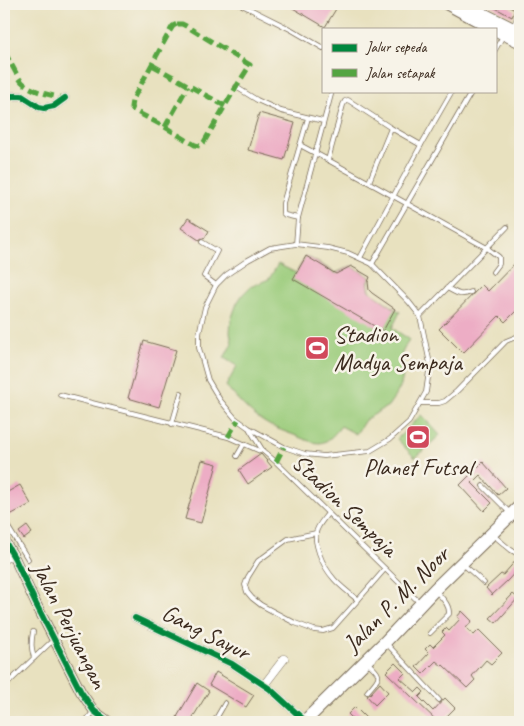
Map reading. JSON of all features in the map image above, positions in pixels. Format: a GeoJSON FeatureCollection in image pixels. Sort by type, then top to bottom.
{"type":"FeatureCollection","features":[{"type":"Feature","properties":{"kind":"highway","name":"Jalan P. M. Noor"},"geometry":{"type":"LineString","coordinates":[[305,722],[435,589],[516,510]]}},
{"type":"Feature","properties":{"kind":"main road"},"geometry":{"type":"LineString","coordinates":[[447,4],[501,29]]}},
{"type":"Feature","properties":{"kind":"main road"},"geometry":{"type":"LineString","coordinates":[[464,4],[520,42]]}},
{"type":"Feature","properties":{"kind":"street"},"geometry":{"type":"LineString","coordinates":[[501,29],[520,13]]}},
{"type":"Feature","properties":{"kind":"street"},"geometry":{"type":"LineString","coordinates":[[4,99],[8,96],[22,96],[39,107],[44,108],[54,106],[65,98]]}},
{"type":"Feature","properties":{"kind":"street","name":"Jalan Perjuangan"},"geometry":{"type":"LineString","coordinates":[[4,540],[13,554],[81,692],[94,711],[109,722]]}},
{"type":"Feature","properties":{"kind":"street"},"geometry":{"type":"LineString","coordinates":[[4,559],[13,554]]}},
{"type":"Feature","properties":{"kind":"street","name":"Gang Sayur"},"geometry":{"type":"LineString","coordinates":[[135,618],[232,664],[264,685],[305,722]]}},
{"type":"Feature","properties":{"kind":"street"},"geometry":{"type":"LineString","coordinates":[[264,685],[284,659]]}},
{"type":"Feature","properties":{"kind":"lane"},"geometry":{"type":"LineString","coordinates":[[240,4],[322,47]]}},
{"type":"Feature","properties":{"kind":"lane"},"geometry":{"type":"LineString","coordinates":[[496,46],[501,29]]}},
{"type":"Feature","properties":{"kind":"lane"},"geometry":{"type":"LineString","coordinates":[[236,87],[257,100],[281,111],[323,121]]}},
{"type":"Feature","properties":{"kind":"lane"},"geometry":{"type":"LineString","coordinates":[[296,244],[298,218],[332,92]]}},
{"type":"Feature","properties":{"kind":"lane"},"geometry":{"type":"LineString","coordinates":[[360,258],[451,92]]}},
{"type":"Feature","properties":{"kind":"lane"},"geometry":{"type":"LineString","coordinates":[[372,264],[471,92]]}},
{"type":"Feature","properties":{"kind":"lane"},"geometry":{"type":"LineString","coordinates":[[328,160],[345,101],[348,100],[421,145]]}},
{"type":"Feature","properties":{"kind":"lane"},"geometry":{"type":"LineString","coordinates":[[298,218],[285,215],[282,210],[308,118]]}},
{"type":"Feature","properties":{"kind":"lane"},"geometry":{"type":"LineString","coordinates":[[369,182],[391,128]]}},
{"type":"Feature","properties":{"kind":"lane"},"geometry":{"type":"LineString","coordinates":[[300,145],[487,248],[499,257],[499,264],[494,272]]}},
{"type":"Feature","properties":{"kind":"lane"},"geometry":{"type":"LineString","coordinates":[[420,316],[507,227]]}},
{"type":"Feature","properties":{"kind":"lane"},"geometry":{"type":"LineString","coordinates":[[202,242],[217,251],[204,276],[216,285]]}},
{"type":"Feature","properties":{"kind":"lane","name":"Stadion Sempaja"},"geometry":{"type":"LineString","coordinates":[[296,244],[328,248],[348,253],[372,264],[420,316],[430,364],[426,392],[409,422],[390,439],[370,452],[324,456],[304,454],[284,447],[235,418],[220,400],[208,380],[199,348],[200,334],[205,306],[216,285],[226,275],[270,248],[296,244]]}},
{"type":"Feature","properties":{"kind":"lane"},"geometry":{"type":"LineString","coordinates":[[447,288],[461,295],[471,292]]}},
{"type":"Feature","properties":{"kind":"lane"},"geometry":{"type":"LineString","coordinates":[[421,403],[445,401],[506,341],[516,337]]}},
{"type":"Feature","properties":{"kind":"lane"},"geometry":{"type":"LineString","coordinates":[[172,424],[181,393]]}},
{"type":"Feature","properties":{"kind":"lane"},"geometry":{"type":"LineString","coordinates":[[60,395],[228,437],[262,452]]}},
{"type":"Feature","properties":{"kind":"lane","name":"Stadion Sempaja"},"geometry":{"type":"LineString","coordinates":[[249,428],[262,452],[276,462],[421,604]]}},
{"type":"Feature","properties":{"kind":"lane"},"geometry":{"type":"LineString","coordinates":[[237,456],[244,444]]}},
{"type":"Feature","properties":{"kind":"lane"},"geometry":{"type":"LineString","coordinates":[[483,486],[516,510]]}},
{"type":"Feature","properties":{"kind":"lane"},"geometry":{"type":"LineString","coordinates":[[328,513],[320,523],[316,533],[316,546],[327,572],[339,585],[358,600]]}},
{"type":"Feature","properties":{"kind":"lane"},"geometry":{"type":"LineString","coordinates":[[4,520],[5,526],[28,559]]}},
{"type":"Feature","properties":{"kind":"lane"},"geometry":{"type":"LineString","coordinates":[[316,533],[288,539],[258,562],[245,585],[247,592],[252,598],[261,605],[295,623],[314,630],[323,631],[333,628],[385,569]]}},
{"type":"Feature","properties":{"kind":"lane"},"geometry":{"type":"LineString","coordinates":[[491,533],[520,555]]}},
{"type":"Feature","properties":{"kind":"lane"},"geometry":{"type":"LineString","coordinates":[[462,562],[484,583]]}},
{"type":"Feature","properties":{"kind":"lane"},"geometry":{"type":"LineString","coordinates":[[430,633],[449,614],[450,610],[435,589]]}},
{"type":"Feature","properties":{"kind":"lane"},"geometry":{"type":"LineString","coordinates":[[33,632],[31,650],[34,658]]}},
{"type":"Feature","properties":{"kind":"lane"},"geometry":{"type":"LineString","coordinates":[[4,687],[50,643],[55,641]]}},
{"type":"Feature","properties":{"kind":"lane"},"geometry":{"type":"LineString","coordinates":[[385,642],[440,700]]}},
{"type":"Feature","properties":{"kind":"lane"},"geometry":{"type":"LineString","coordinates":[[365,661],[379,675],[367,692]]}},
{"type":"Feature","properties":{"kind":"lane"},"geometry":{"type":"LineString","coordinates":[[214,722],[225,702]]}},
{"type":"Feature","properties":{"kind":"lane"},"geometry":{"type":"LineString","coordinates":[[85,722],[94,711]]}},
{"type":"Feature","properties":{"kind":"green space","name":"Stadion Madya Sempaja"},"geometry":{"type":"Polygon","coordinates":[[[306,256],[336,273],[351,266],[370,277],[369,285],[372,293],[400,312],[392,328],[409,339],[402,353],[403,375],[401,385],[388,406],[365,420],[356,434],[341,426],[329,439],[320,443],[303,439],[263,421],[246,407],[226,386],[237,366],[224,358],[232,343],[230,332],[231,320],[237,303],[250,287],[269,279],[278,264],[296,273],[306,256]]]}},
{"type":"Feature","properties":{"kind":"green space","name":"Planet Futsal"},"geometry":{"type":"Polygon","coordinates":[[[421,415],[440,435],[415,458],[397,439],[421,415]]]}},
{"type":"Feature","properties":{"kind":"building"},"geometry":{"type":"Polygon","coordinates":[[[286,4],[339,4],[325,27],[286,4]]]}},
{"type":"Feature","properties":{"kind":"building"},"geometry":{"type":"Polygon","coordinates":[[[488,4],[504,4],[515,10],[512,17],[488,4]]]}},
{"type":"Feature","properties":{"kind":"building"},"geometry":{"type":"Polygon","coordinates":[[[259,113],[295,123],[284,160],[248,150],[259,113]]]}},
{"type":"Feature","properties":{"kind":"building"},"geometry":{"type":"Polygon","coordinates":[[[188,218],[209,231],[204,239],[199,240],[181,228],[188,218]]]}},
{"type":"Feature","properties":{"kind":"building"},"geometry":{"type":"Polygon","coordinates":[[[306,256],[336,274],[351,266],[370,277],[368,282],[369,290],[395,309],[383,331],[293,279],[306,256]]]}},
{"type":"Feature","properties":{"kind":"building"},"geometry":{"type":"Polygon","coordinates":[[[520,258],[520,307],[505,322],[499,316],[463,353],[439,329],[482,285],[488,291],[520,258]]]}},
{"type":"Feature","properties":{"kind":"building"},"geometry":{"type":"Polygon","coordinates":[[[144,341],[176,350],[159,407],[128,398],[144,341]]]}},
{"type":"Feature","properties":{"kind":"building"},"geometry":{"type":"Polygon","coordinates":[[[261,454],[272,467],[248,484],[239,470],[261,454]]]}},
{"type":"Feature","properties":{"kind":"building"},"geometry":{"type":"Polygon","coordinates":[[[202,460],[217,464],[201,523],[185,519],[202,460]]]}},
{"type":"Feature","properties":{"kind":"building"},"geometry":{"type":"Polygon","coordinates":[[[483,462],[506,488],[498,495],[480,475],[472,483],[492,503],[484,511],[460,485],[483,462]]]}},
{"type":"Feature","properties":{"kind":"building"},"geometry":{"type":"Polygon","coordinates":[[[20,485],[31,504],[6,517],[4,516],[4,494],[20,485]]]}},
{"type":"Feature","properties":{"kind":"building"},"geometry":{"type":"Polygon","coordinates":[[[27,526],[32,533],[24,539],[19,532],[27,526]]]}},
{"type":"Feature","properties":{"kind":"building"},"geometry":{"type":"Polygon","coordinates":[[[518,558],[520,559],[520,571],[518,569],[492,595],[486,588],[501,574],[503,575],[518,558]]]}},
{"type":"Feature","properties":{"kind":"building"},"geometry":{"type":"Polygon","coordinates":[[[513,594],[518,598],[496,623],[490,618],[513,594]]]}},
{"type":"Feature","properties":{"kind":"building"},"geometry":{"type":"Polygon","coordinates":[[[462,611],[472,621],[466,628],[474,635],[479,630],[502,653],[491,664],[486,660],[472,676],[475,680],[467,688],[443,665],[436,661],[423,674],[416,667],[429,653],[425,649],[430,644],[433,647],[445,635],[442,632],[446,628],[449,631],[460,619],[457,617],[462,611]]]}},
{"type":"Feature","properties":{"kind":"building"},"geometry":{"type":"Polygon","coordinates":[[[395,663],[405,673],[400,678],[416,692],[420,688],[424,692],[419,697],[433,711],[445,698],[455,708],[441,722],[438,722],[386,672],[395,663]]]}},
{"type":"Feature","properties":{"kind":"building"},"geometry":{"type":"Polygon","coordinates":[[[216,672],[254,695],[246,707],[209,685],[216,672]]]}},
{"type":"Feature","properties":{"kind":"building"},"geometry":{"type":"Polygon","coordinates":[[[197,683],[209,691],[190,722],[185,722],[177,717],[197,683]]]}},
{"type":"Feature","properties":{"kind":"building"},"geometry":{"type":"Polygon","coordinates":[[[380,683],[388,692],[375,705],[367,696],[380,683]]]}},
{"type":"Feature","properties":{"kind":"building"},"geometry":{"type":"Polygon","coordinates":[[[355,707],[366,718],[361,722],[356,722],[348,714],[355,707]]]}},
{"type":"Feature","properties":{"kind":"marked path"},"geometry":{"type":"LineString","coordinates":[[177,24],[186,26],[250,65],[200,146],[133,110],[131,107],[132,101],[171,29],[177,24]]}},
{"type":"Feature","properties":{"kind":"marked path"},"geometry":{"type":"LineString","coordinates":[[4,52],[20,79],[26,85],[43,93],[66,98]]}},
{"type":"Feature","properties":{"kind":"marked path"},"geometry":{"type":"LineString","coordinates":[[152,65],[225,106]]}},
{"type":"Feature","properties":{"kind":"marked path"},"geometry":{"type":"LineString","coordinates":[[165,127],[188,86]]}},
{"type":"Feature","properties":{"kind":"marked path"},"geometry":{"type":"LineString","coordinates":[[228,437],[238,420]]}},
{"type":"Feature","properties":{"kind":"marked path"},"geometry":{"type":"LineString","coordinates":[[276,462],[284,447]]}},
{"type":"Feature","properties":{"kind":"cycle path"},"geometry":{"type":"LineString","coordinates":[[4,99],[8,96],[22,96],[39,107],[44,108],[54,106],[65,98]]}},
{"type":"Feature","properties":{"kind":"cycle path"},"geometry":{"type":"LineString","coordinates":[[4,540],[81,692],[94,711],[109,722]]}},
{"type":"Feature","properties":{"kind":"cycle path"},"geometry":{"type":"LineString","coordinates":[[135,618],[232,664],[270,689],[305,721]]}},
{"type":"Feature","properties":{"kind":"place","name":"Stadion Madya Sempaja"},"geometry":{"type":"Point","coordinates":[317,348]}},
{"type":"Feature","properties":{"kind":"place","name":"Planet Futsal"},"geometry":{"type":"Point","coordinates":[418,437]}}]}
